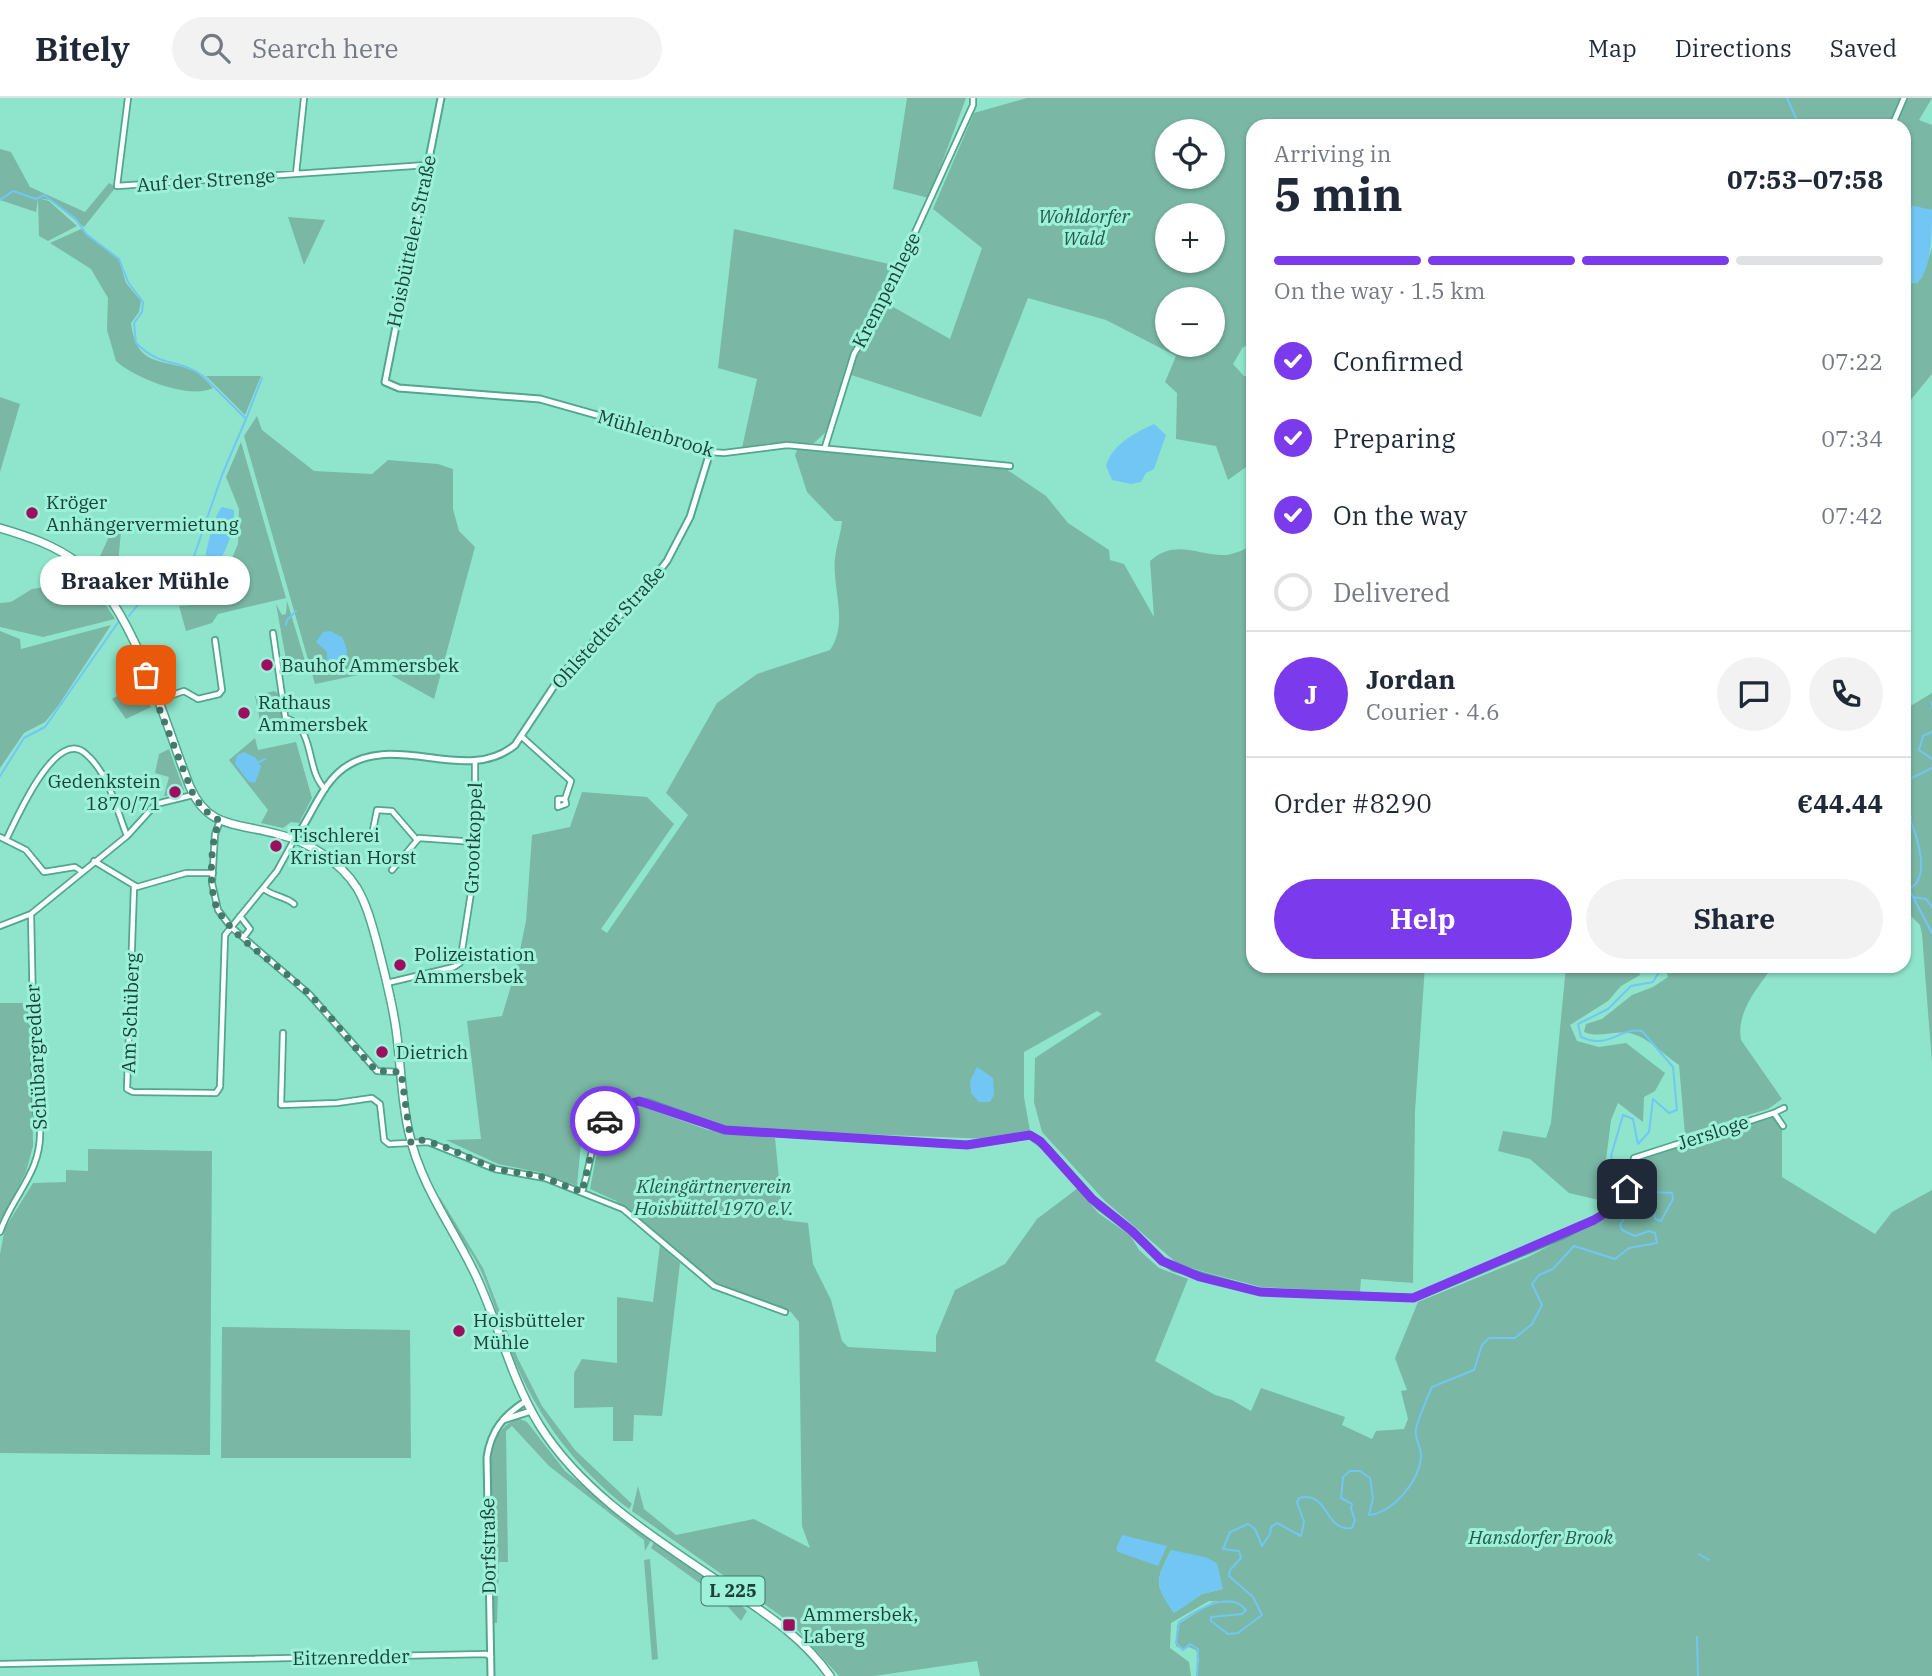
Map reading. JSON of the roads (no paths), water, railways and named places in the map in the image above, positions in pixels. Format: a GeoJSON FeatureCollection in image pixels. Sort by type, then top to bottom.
{"type":"FeatureCollection","features":[{"type":"Feature","properties":{"kind":"main road"},"geometry":{"type":"LineString","coordinates":[[0,528],[43,542],[75,560],[99,581],[124,618],[193,794],[203,809],[220,821]]}},
{"type":"Feature","properties":{"kind":"main road","name":"L 225"},"geometry":{"type":"LineString","coordinates":[[220,821],[295,839],[338,867],[358,889],[368,913],[387,983],[411,1143],[432,1199],[477,1278],[526,1401],[555,1448],[595,1490],[655,1537],[786,1628],[830,1676]]}},
{"type":"Feature","properties":{"kind":"street","name":"Auf der Strenge"},"geometry":{"type":"LineString","coordinates":[[128,98],[117,186],[427,165]]}},
{"type":"Feature","properties":{"kind":"street","name":"Auf der Strenge"},"geometry":{"type":"LineString","coordinates":[[296,174],[304,98]]}},
{"type":"Feature","properties":{"kind":"street","name":"Hoisbütteler Straße"},"geometry":{"type":"LineString","coordinates":[[386,384],[384,373],[441,98]]}},
{"type":"Feature","properties":{"kind":"street","name":"Krempenhege"},"geometry":{"type":"LineString","coordinates":[[825,447],[853,354],[877,316],[973,105],[973,98]]}},
{"type":"Feature","properties":{"kind":"street"},"geometry":{"type":"LineString","coordinates":[[1895,119],[1904,98]]}},
{"type":"Feature","properties":{"kind":"street","name":"Mühlenbrook"},"geometry":{"type":"LineString","coordinates":[[386,384],[399,388],[540,399],[650,430],[710,452],[724,453],[787,445],[1010,466]]}},
{"type":"Feature","properties":{"kind":"street","name":"Ohlstedter Straße"},"geometry":{"type":"LineString","coordinates":[[295,839],[325,789],[346,768],[384,754],[475,761],[503,754],[522,737],[562,674],[642,593],[667,561],[690,517],[710,452]]}},
{"type":"Feature","properties":{"kind":"street"},"geometry":{"type":"LineString","coordinates":[[273,632],[286,720],[304,734],[316,779],[325,789]]}},
{"type":"Feature","properties":{"kind":"street"},"geometry":{"type":"LineString","coordinates":[[157,701],[184,691],[198,699],[219,694],[222,690],[215,640]]}},
{"type":"Feature","properties":{"kind":"street"},"geometry":{"type":"LineString","coordinates":[[522,737],[571,781],[565,799]]}},
{"type":"Feature","properties":{"kind":"street"},"geometry":{"type":"LineString","coordinates":[[6,840],[38,777],[66,751],[73,749],[86,754],[103,777],[127,836]]}},
{"type":"Feature","properties":{"kind":"street","name":"Grootkoppel"},"geometry":{"type":"LineString","coordinates":[[387,983],[458,966],[470,904],[475,842],[475,761]]}},
{"type":"Feature","properties":{"kind":"street"},"geometry":{"type":"LineString","coordinates":[[0,926],[31,914],[127,836],[159,801],[193,794]]}},
{"type":"Feature","properties":{"kind":"street"},"geometry":{"type":"LineString","coordinates":[[373,830],[377,810],[392,811],[417,840],[475,842]]}},
{"type":"Feature","properties":{"kind":"street"},"geometry":{"type":"LineString","coordinates":[[220,821],[215,834],[214,901],[230,926],[313,998],[377,1071],[401,1072]]}},
{"type":"Feature","properties":{"kind":"street"},"geometry":{"type":"LineString","coordinates":[[0,837],[26,850],[44,872],[75,867],[81,871]]}},
{"type":"Feature","properties":{"kind":"street"},"geometry":{"type":"LineString","coordinates":[[230,926],[264,889],[295,839]]}},
{"type":"Feature","properties":{"kind":"street"},"geometry":{"type":"LineString","coordinates":[[392,870],[417,840]]}},
{"type":"Feature","properties":{"kind":"street"},"geometry":{"type":"LineString","coordinates":[[93,861],[134,887],[186,873],[213,873]]}},
{"type":"Feature","properties":{"kind":"street","name":"Am Schüberg"},"geometry":{"type":"LineString","coordinates":[[134,887],[127,1089],[133,1092],[218,1092],[222,964],[224,940],[230,926]]}},
{"type":"Feature","properties":{"kind":"street"},"geometry":{"type":"LineString","coordinates":[[264,889],[274,897],[288,898],[294,904]]}},
{"type":"Feature","properties":{"kind":"street","name":"Schübargredder"},"geometry":{"type":"LineString","coordinates":[[0,1232],[6,1215],[33,1171],[40,1138],[35,1109],[31,914]]}},
{"type":"Feature","properties":{"kind":"street"},"geometry":{"type":"LineString","coordinates":[[240,916],[250,929],[244,937]]}},
{"type":"Feature","properties":{"kind":"street"},"geometry":{"type":"LineString","coordinates":[[283,1033],[281,1105],[337,1103],[372,1098],[380,1104],[386,1142],[393,1146],[421,1140],[443,1146],[495,1169],[540,1176],[623,1209],[721,1290],[785,1312]]}},
{"type":"Feature","properties":{"kind":"street","name":"Jersloge"},"geometry":{"type":"LineString","coordinates":[[582,1192],[598,1130],[625,1105],[635,1101],[648,1102],[725,1130],[967,1145],[1030,1135],[1040,1141],[1099,1206],[1132,1231],[1162,1261],[1174,1268],[1260,1292],[1413,1298],[1605,1214],[1622,1199],[1632,1163],[1640,1156],[1784,1108]]}},
{"type":"Feature","properties":{"kind":"street","name":"Jersloge"},"geometry":{"type":"LineString","coordinates":[[1774,1113],[1783,1126]]}},
{"type":"Feature","properties":{"kind":"street","name":"Dorfstraße"},"geometry":{"type":"LineString","coordinates":[[491,1676],[486,1463],[492,1436],[503,1420],[526,1401]]}},
{"type":"Feature","properties":{"kind":"street"},"geometry":{"type":"LineString","coordinates":[[503,1420],[531,1411]]}},
{"type":"Feature","properties":{"kind":"street","name":"Eitzenredder"},"geometry":{"type":"LineString","coordinates":[[0,1664],[472,1654],[491,1657]]}},
{"type":"Feature","properties":{"kind":"waterway"},"geometry":{"type":"LineString","coordinates":[[1787,98],[1796,118]]}},
{"type":"Feature","properties":{"kind":"waterway"},"geometry":{"type":"LineString","coordinates":[[0,200],[13,191],[36,199],[44,195],[76,219],[86,234],[119,259],[128,282],[143,302],[142,312],[134,323],[136,343],[161,360],[200,374]]}},
{"type":"Feature","properties":{"kind":"waterway"},"geometry":{"type":"LineString","coordinates":[[129,616],[140,602],[172,600],[183,588],[222,475],[246,419],[202,375]]}},
{"type":"Feature","properties":{"kind":"waterway"},"geometry":{"type":"LineString","coordinates":[[246,419],[262,378]]}},
{"type":"Feature","properties":{"kind":"waterway"},"geometry":{"type":"LineString","coordinates":[[187,580],[199,585]]}},
{"type":"Feature","properties":{"kind":"waterway"},"geometry":{"type":"LineString","coordinates":[[286,625],[296,611]]}},
{"type":"Feature","properties":{"kind":"waterway"},"geometry":{"type":"LineString","coordinates":[[0,776],[24,738],[45,727],[119,621]]}},
{"type":"Feature","properties":{"kind":"waterway"},"geometry":{"type":"LineString","coordinates":[[1932,702],[1932,708]]}},
{"type":"Feature","properties":{"kind":"waterway"},"geometry":{"type":"LineString","coordinates":[[1932,732],[1923,736],[1919,750],[1932,759]]}},
{"type":"Feature","properties":{"kind":"waterway"},"geometry":{"type":"LineString","coordinates":[[259,762],[265,759]]}},
{"type":"Feature","properties":{"kind":"waterway"},"geometry":{"type":"LineString","coordinates":[[1911,778],[1932,768]]}},
{"type":"Feature","properties":{"kind":"waterway"},"geometry":{"type":"LineString","coordinates":[[1911,822],[1921,857],[1920,876],[1911,888]]}},
{"type":"Feature","properties":{"kind":"waterway"},"geometry":{"type":"LineString","coordinates":[[1911,893],[1913,897],[1926,899],[1932,907]]}},
{"type":"Feature","properties":{"kind":"waterway"},"geometry":{"type":"LineString","coordinates":[[1913,897],[1932,933]]}},
{"type":"Feature","properties":{"kind":"waterway"},"geometry":{"type":"LineString","coordinates":[[1197,1676],[1198,1649],[1190,1644],[1183,1650],[1176,1643],[1179,1622],[1212,1604],[1231,1601],[1246,1610],[1242,1614],[1211,1617],[1211,1621],[1228,1634],[1238,1633],[1262,1615],[1253,1597],[1229,1576],[1230,1570],[1241,1558],[1239,1551],[1223,1549],[1230,1532],[1248,1524],[1255,1529],[1262,1546],[1271,1527],[1277,1523],[1301,1536],[1304,1522],[1297,1502],[1299,1498],[1309,1497],[1322,1505],[1336,1524],[1343,1528],[1352,1528],[1355,1520],[1352,1504],[1341,1498],[1343,1477],[1350,1471],[1360,1471],[1370,1478],[1373,1498],[1369,1515],[1388,1508],[1411,1484],[1420,1465],[1416,1429],[1432,1387],[1474,1370],[1482,1345],[1489,1338],[1515,1338],[1532,1324],[1542,1305],[1532,1284],[1539,1275],[1553,1269],[1574,1246],[1615,1259],[1629,1248],[1657,1243],[1655,1233],[1649,1231],[1635,1236],[1622,1230],[1620,1225],[1639,1197],[1653,1202],[1655,1219],[1661,1221],[1673,1199],[1672,1193],[1652,1192],[1635,1185],[1636,1173],[1623,1162],[1613,1161],[1611,1156],[1623,1115],[1633,1119],[1638,1144],[1649,1132],[1653,1099],[1669,1113],[1677,1110],[1673,1067],[1642,1031],[1627,1032],[1600,1041],[1581,1037],[1578,1024],[1608,1009],[1631,986],[1653,982],[1658,973]]}},
{"type":"Feature","properties":{"kind":"waterway"},"geometry":{"type":"LineString","coordinates":[[1699,1554],[1709,1560]]}},
{"type":"Feature","properties":{"kind":"waterway"},"geometry":{"type":"LineString","coordinates":[[1697,1637],[1698,1676]]}},
{"type":"Feature","properties":{"kind":"place","name":"Kröger Anhängervermietung"},"geometry":{"type":"Point","coordinates":[32,513]}},
{"type":"Feature","properties":{"kind":"place","name":"Bauhof Ammersbek"},"geometry":{"type":"Point","coordinates":[267,665]}},
{"type":"Feature","properties":{"kind":"place","name":"Braaker Mühle"},"geometry":{"type":"Point","coordinates":[146,675]}},
{"type":"Feature","properties":{"kind":"place","name":"Rathaus Ammersbek"},"geometry":{"type":"Point","coordinates":[244,713]}},
{"type":"Feature","properties":{"kind":"place","name":"Gedenkstein 1870/71"},"geometry":{"type":"Point","coordinates":[175,792]}},
{"type":"Feature","properties":{"kind":"place","name":"Tischlerei Kristian Horst"},"geometry":{"type":"Point","coordinates":[276,846]}},
{"type":"Feature","properties":{"kind":"place","name":"Polizeistation Ammersbek"},"geometry":{"type":"Point","coordinates":[400,965]}},
{"type":"Feature","properties":{"kind":"place","name":"Dietrich"},"geometry":{"type":"Point","coordinates":[382,1052]}},
{"type":"Feature","properties":{"kind":"place","name":"Hoisbütteler Mühle"},"geometry":{"type":"Point","coordinates":[459,1331]}},
{"type":"Feature","properties":{"kind":"place","name":"Ammersbek, Laberg"},"geometry":{"type":"Point","coordinates":[789,1625]}},
{"type":"Feature","properties":{"kind":"park label","name":"Wohldorfer Wald"},"geometry":{"type":"Point","coordinates":[1084,227]}},
{"type":"Feature","properties":{"kind":"park label","name":"Kleingärtnerverein Hoisbüttel 1970 e.V."},"geometry":{"type":"Point","coordinates":[714,1197]}},
{"type":"Feature","properties":{"kind":"park label","name":"Hansdorfer Brook"},"geometry":{"type":"Point","coordinates":[1541,1537]}}]}
